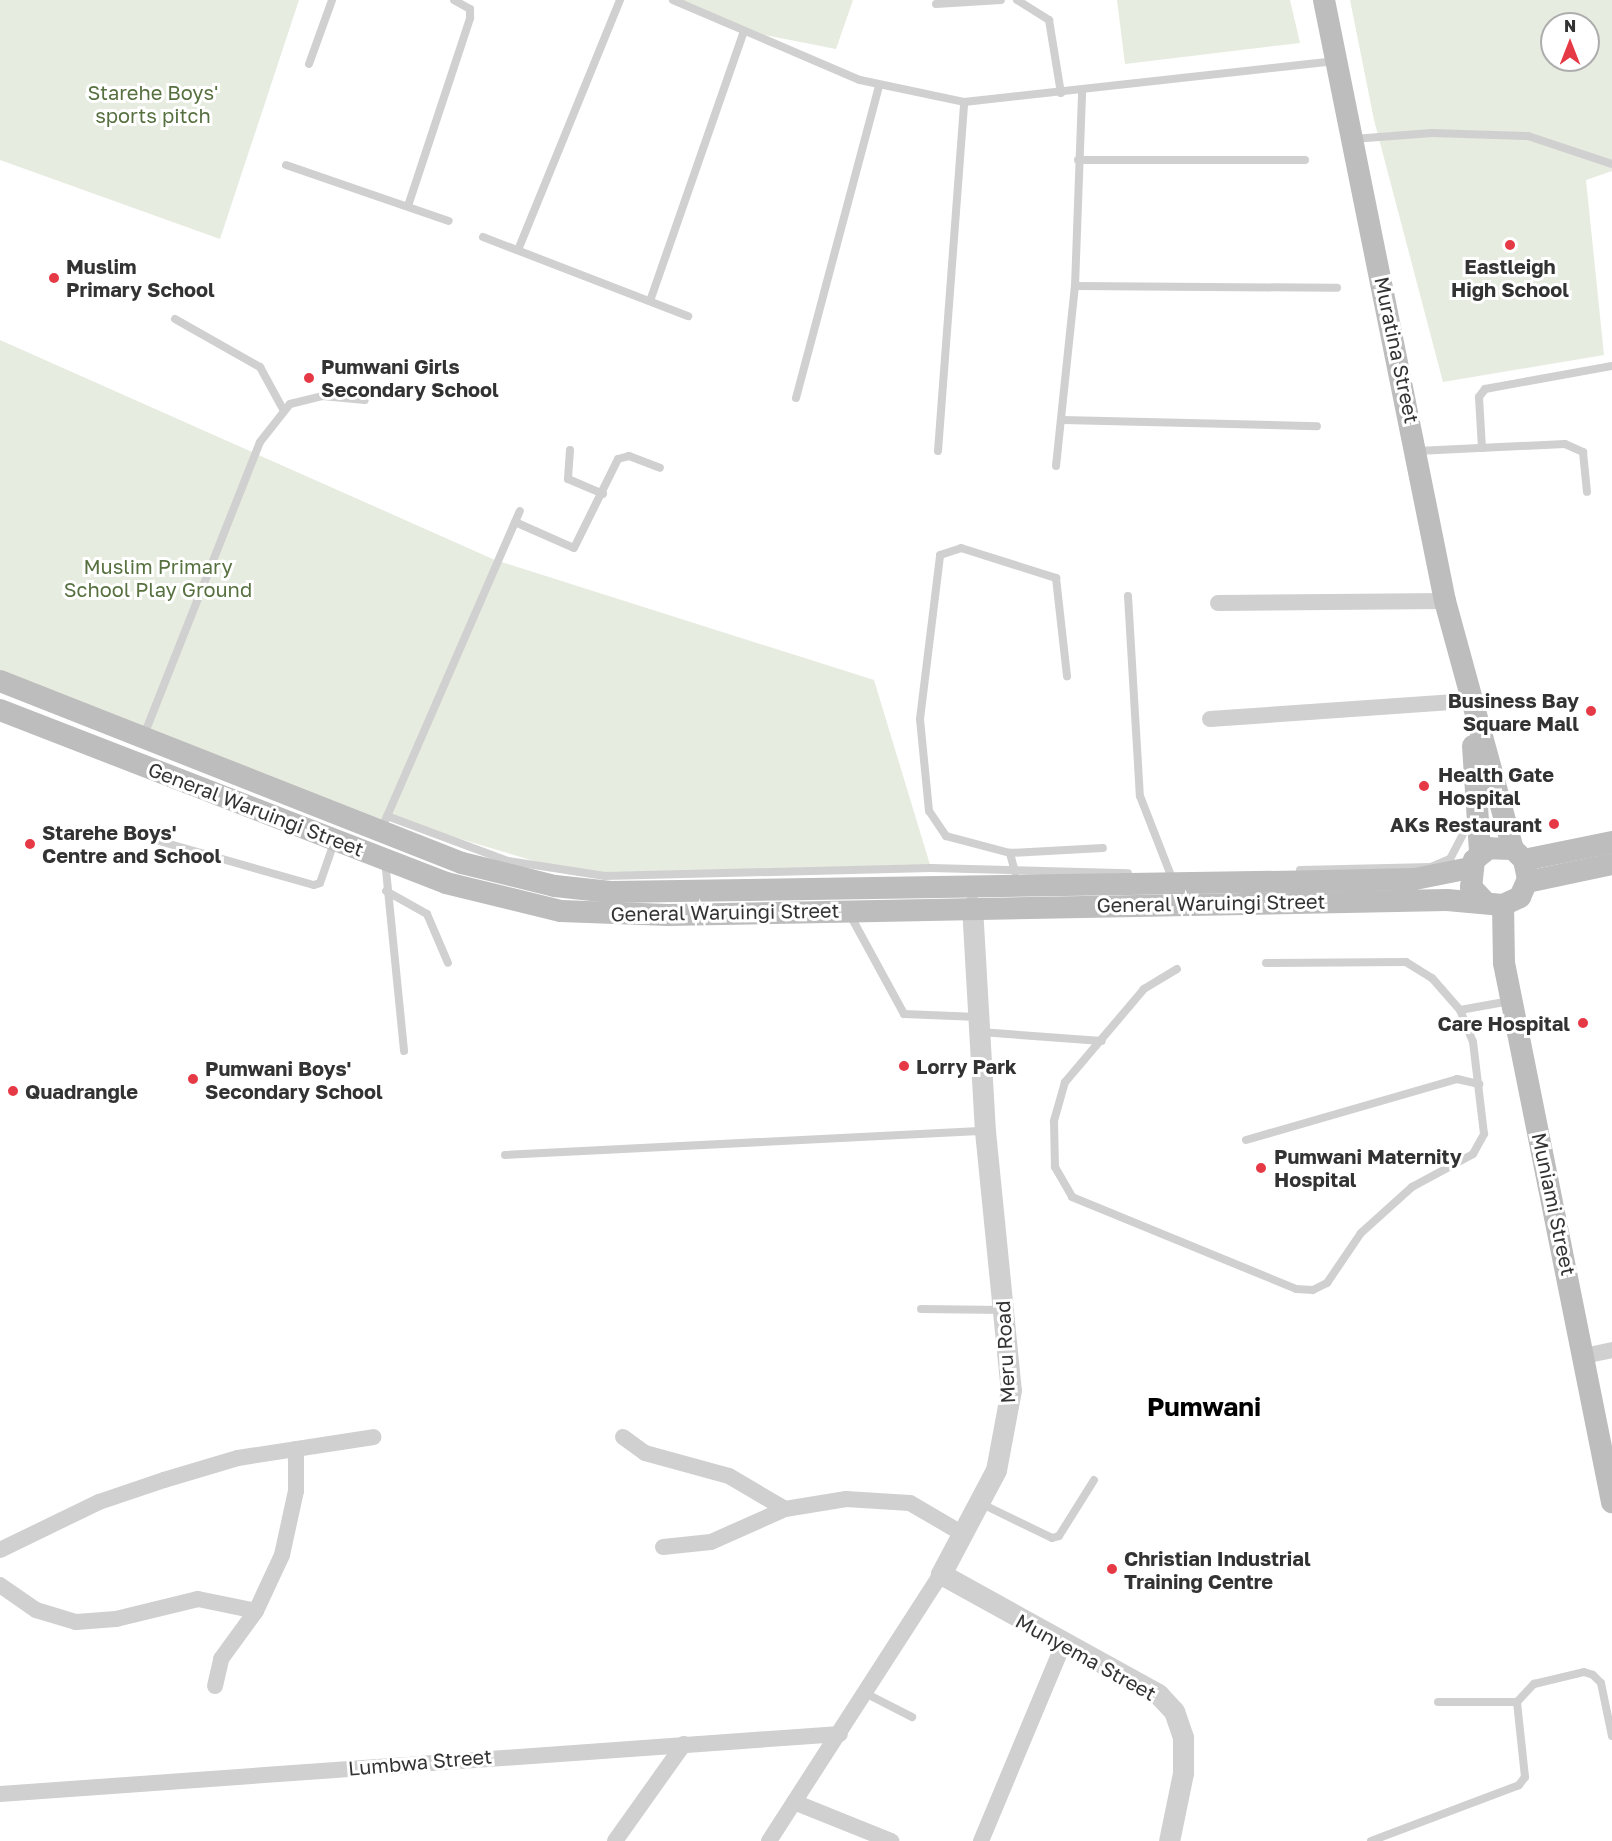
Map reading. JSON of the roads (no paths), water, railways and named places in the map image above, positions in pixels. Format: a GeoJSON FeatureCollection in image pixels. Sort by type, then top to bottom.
{"type":"FeatureCollection","features":[{"type":"Feature","properties":{"kind":"main road","name":"Muratina Street"},"geometry":{"type":"LineString","coordinates":[[1324,0],[1417,451],[1445,601],[1469,700],[1519,854]]}},
{"type":"Feature","properties":{"kind":"main road","name":"General Waruingi Street"},"geometry":{"type":"LineString","coordinates":[[0,681],[144,736],[384,822],[509,878],[610,892],[1415,879],[1475,860]]}},
{"type":"Feature","properties":{"kind":"main road","name":"Muratina Street"},"geometry":{"type":"LineString","coordinates":[[1469,700],[1478,799],[1475,860]]}},
{"type":"Feature","properties":{"kind":"main road","name":"General Waruingi Street"},"geometry":{"type":"LineString","coordinates":[[0,710],[446,883],[561,911],[668,915],[972,906],[1494,904]]}},
{"type":"Feature","properties":{"kind":"main road"},"geometry":{"type":"LineString","coordinates":[[1519,854],[1527,882],[1520,897],[1494,904],[1471,887],[1475,860],[1519,854],[1612,842]]}},
{"type":"Feature","properties":{"kind":"main road"},"geometry":{"type":"LineString","coordinates":[[1527,882],[1612,864]]}},
{"type":"Feature","properties":{"kind":"main road","name":"Muniami Street"},"geometry":{"type":"LineString","coordinates":[[1494,904],[1612,1502]]}},
{"type":"Feature","properties":{"kind":"street"},"geometry":{"type":"LineString","coordinates":[[1218,603],[1445,601]]}},
{"type":"Feature","properties":{"kind":"street"},"geometry":{"type":"LineString","coordinates":[[1210,719],[1469,700]]}},
{"type":"Feature","properties":{"kind":"street","name":"Meru Road"},"geometry":{"type":"LineString","coordinates":[[769,1841],[941,1574],[996,1470],[1008,1423],[1011,1390],[985,1131],[972,906]]}},
{"type":"Feature","properties":{"kind":"street"},"geometry":{"type":"LineString","coordinates":[[1584,1356],[1612,1350]]}},
{"type":"Feature","properties":{"kind":"street"},"geometry":{"type":"LineString","coordinates":[[0,1550],[99,1502],[238,1458],[373,1437]]}},
{"type":"Feature","properties":{"kind":"street"},"geometry":{"type":"LineString","coordinates":[[623,1437],[645,1453],[729,1476],[785,1509]]}},
{"type":"Feature","properties":{"kind":"street"},"geometry":{"type":"LineString","coordinates":[[215,1686],[221,1659],[256,1611],[292,1521],[296,1449]]}},
{"type":"Feature","properties":{"kind":"street"},"geometry":{"type":"LineString","coordinates":[[663,1547],[711,1542],[785,1509],[884,1498],[910,1503],[963,1534]]}},
{"type":"Feature","properties":{"kind":"street","name":"Munyema Street"},"geometry":{"type":"LineString","coordinates":[[941,1574],[1158,1694],[1174,1711],[1183,1737],[1183,1773],[1169,1841]]}},
{"type":"Feature","properties":{"kind":"street"},"geometry":{"type":"LineString","coordinates":[[0,1585],[36,1610],[76,1622],[116,1619],[190,1599],[256,1611]]}},
{"type":"Feature","properties":{"kind":"street"},"geometry":{"type":"LineString","coordinates":[[981,1841],[1064,1643]]}},
{"type":"Feature","properties":{"kind":"street","name":"Lumbwa Street"},"geometry":{"type":"LineString","coordinates":[[0,1794],[840,1734]]}},
{"type":"Feature","properties":{"kind":"street"},"geometry":{"type":"LineString","coordinates":[[615,1841],[684,1744]]}},
{"type":"Feature","properties":{"kind":"street"},"geometry":{"type":"LineString","coordinates":[[794,1802],[891,1841]]}},
{"type":"Feature","properties":{"kind":"lane"},"geometry":{"type":"LineString","coordinates":[[309,64],[332,0]]}},
{"type":"Feature","properties":{"kind":"lane"},"geometry":{"type":"LineString","coordinates":[[408,206],[470,18],[470,9],[454,0]]}},
{"type":"Feature","properties":{"kind":"lane"},"geometry":{"type":"LineString","coordinates":[[518,250],[620,0]]}},
{"type":"Feature","properties":{"kind":"lane"},"geometry":{"type":"LineString","coordinates":[[673,0],[879,85],[964,102],[1336,61]]}},
{"type":"Feature","properties":{"kind":"lane"},"geometry":{"type":"LineString","coordinates":[[936,4],[1001,0]]}},
{"type":"Feature","properties":{"kind":"lane"},"geometry":{"type":"LineString","coordinates":[[1017,0],[1049,20],[1061,93]]}},
{"type":"Feature","properties":{"kind":"lane"},"geometry":{"type":"LineString","coordinates":[[650,301],[744,31]]}},
{"type":"Feature","properties":{"kind":"lane"},"geometry":{"type":"LineString","coordinates":[[796,398],[879,85]]}},
{"type":"Feature","properties":{"kind":"lane"},"geometry":{"type":"LineString","coordinates":[[1056,466],[1063,420],[1075,286],[1082,90]]}},
{"type":"Feature","properties":{"kind":"lane"},"geometry":{"type":"LineString","coordinates":[[938,451],[964,102]]}},
{"type":"Feature","properties":{"kind":"lane"},"geometry":{"type":"LineString","coordinates":[[1353,139],[1432,133],[1528,136],[1612,164]]}},
{"type":"Feature","properties":{"kind":"lane"},"geometry":{"type":"LineString","coordinates":[[1078,160],[1305,160]]}},
{"type":"Feature","properties":{"kind":"lane"},"geometry":{"type":"LineString","coordinates":[[286,165],[449,222]]}},
{"type":"Feature","properties":{"kind":"lane"},"geometry":{"type":"LineString","coordinates":[[483,237],[688,316]]}},
{"type":"Feature","properties":{"kind":"lane"},"geometry":{"type":"LineString","coordinates":[[1075,286],[1337,288]]}},
{"type":"Feature","properties":{"kind":"lane"},"geometry":{"type":"LineString","coordinates":[[175,319],[260,367],[284,411]]}},
{"type":"Feature","properties":{"kind":"lane"},"geometry":{"type":"LineString","coordinates":[[1482,448],[1479,397],[1485,389],[1612,366]]}},
{"type":"Feature","properties":{"kind":"lane"},"geometry":{"type":"LineString","coordinates":[[144,736],[260,442],[290,404],[322,396],[365,400]]}},
{"type":"Feature","properties":{"kind":"lane"},"geometry":{"type":"LineString","coordinates":[[1063,420],[1317,426]]}},
{"type":"Feature","properties":{"kind":"lane"},"geometry":{"type":"LineString","coordinates":[[1417,451],[1565,444],[1583,452],[1587,492]]}},
{"type":"Feature","properties":{"kind":"lane"},"geometry":{"type":"LineString","coordinates":[[570,450],[568,479],[603,494]]}},
{"type":"Feature","properties":{"kind":"lane"},"geometry":{"type":"LineString","coordinates":[[515,522],[574,548],[623,456],[660,468]]}},
{"type":"Feature","properties":{"kind":"lane"},"geometry":{"type":"LineString","coordinates":[[520,511],[384,822],[508,861],[605,876],[931,868],[1015,872],[1170,873],[1431,867],[1450,859],[1463,840],[1478,799]]}},
{"type":"Feature","properties":{"kind":"lane"},"geometry":{"type":"LineString","coordinates":[[1067,676],[1056,578],[961,548],[940,555],[920,719],[929,811],[946,836],[1010,853],[1103,848]]}},
{"type":"Feature","properties":{"kind":"lane"},"geometry":{"type":"LineString","coordinates":[[1128,596],[1140,796],[1170,873]]}},
{"type":"Feature","properties":{"kind":"lane"},"geometry":{"type":"LineString","coordinates":[[152,839],[314,885],[335,840]]}},
{"type":"Feature","properties":{"kind":"lane"},"geometry":{"type":"LineString","coordinates":[[1010,853],[1015,872]]}},
{"type":"Feature","properties":{"kind":"lane"},"geometry":{"type":"LineString","coordinates":[[385,860],[404,1052]]}},
{"type":"Feature","properties":{"kind":"lane"},"geometry":{"type":"LineString","coordinates":[[387,891],[427,914],[448,963]]}},
{"type":"Feature","properties":{"kind":"lane"},"geometry":{"type":"LineString","coordinates":[[848,910],[904,1014],[1102,1041]]}},
{"type":"Feature","properties":{"kind":"lane"},"geometry":{"type":"LineString","coordinates":[[1177,969],[1144,989],[1065,1082],[1058,1100],[1055,1167],[1072,1197],[1296,1289],[1313,1290],[1327,1283],[1361,1233],[1412,1187],[1473,1154],[1484,1134],[1473,1042],[1461,1010],[1432,978],[1406,962],[1266,963]]}},
{"type":"Feature","properties":{"kind":"lane"},"geometry":{"type":"LineString","coordinates":[[1461,1010],[1512,1001]]}},
{"type":"Feature","properties":{"kind":"lane"},"geometry":{"type":"LineString","coordinates":[[1246,1140],[1457,1079],[1479,1084]]}},
{"type":"Feature","properties":{"kind":"lane"},"geometry":{"type":"LineString","coordinates":[[506,1155],[985,1131]]}},
{"type":"Feature","properties":{"kind":"lane"},"geometry":{"type":"LineString","coordinates":[[921,1309],[1003,1310]]}},
{"type":"Feature","properties":{"kind":"lane"},"geometry":{"type":"LineString","coordinates":[[979,1503],[1052,1538],[1059,1536],[1094,1480]]}},
{"type":"Feature","properties":{"kind":"lane"},"geometry":{"type":"LineString","coordinates":[[1438,1702],[1517,1702],[1534,1684],[1584,1672],[1593,1675],[1601,1683],[1612,1736]]}},
{"type":"Feature","properties":{"kind":"lane"},"geometry":{"type":"LineString","coordinates":[[865,1693],[912,1717]]}},
{"type":"Feature","properties":{"kind":"lane"},"geometry":{"type":"LineString","coordinates":[[1371,1841],[1519,1785],[1526,1768],[1517,1702]]}},
{"type":"Feature","properties":{"kind":"place","name":"Eastleigh High School"},"geometry":{"type":"Point","coordinates":[1510,245]}},
{"type":"Feature","properties":{"kind":"place","name":"Muslim Primary School"},"geometry":{"type":"Point","coordinates":[54,278]}},
{"type":"Feature","properties":{"kind":"place","name":"Pumwani Girls Secondary School"},"geometry":{"type":"Point","coordinates":[309,378]}},
{"type":"Feature","properties":{"kind":"place","name":"Business Bay Square Mall"},"geometry":{"type":"Point","coordinates":[1591,711]}},
{"type":"Feature","properties":{"kind":"place","name":"Health Gate Hospital"},"geometry":{"type":"Point","coordinates":[1424,786]}},
{"type":"Feature","properties":{"kind":"place","name":"AKs Restaurant"},"geometry":{"type":"Point","coordinates":[1554,824]}},
{"type":"Feature","properties":{"kind":"place","name":"Starehe Boys' Centre and School"},"geometry":{"type":"Point","coordinates":[30,844]}},
{"type":"Feature","properties":{"kind":"place","name":"Care Hospital"},"geometry":{"type":"Point","coordinates":[1583,1023]}},
{"type":"Feature","properties":{"kind":"place","name":"Lorry Park"},"geometry":{"type":"Point","coordinates":[904,1066]}},
{"type":"Feature","properties":{"kind":"place","name":"Pumwani Boys' Secondary School"},"geometry":{"type":"Point","coordinates":[193,1079]}},
{"type":"Feature","properties":{"kind":"place","name":"Quadrangle"},"geometry":{"type":"Point","coordinates":[13,1091]}},
{"type":"Feature","properties":{"kind":"place","name":"Pumwani Maternity Hospital"},"geometry":{"type":"Point","coordinates":[1261,1168]}},
{"type":"Feature","properties":{"kind":"place","name":"Christian Industrial Training Centre"},"geometry":{"type":"Point","coordinates":[1112,1569]}},
{"type":"Feature","properties":{"kind":"district","name":"Pumwani"},"geometry":{"type":"Point","coordinates":[1204,1407]}},
{"type":"Feature","properties":{"kind":"park label","name":"Starehe Boys' sports pitch"},"geometry":{"type":"Point","coordinates":[153,104]}},
{"type":"Feature","properties":{"kind":"park label","name":"Muslim Primary School Play Ground"},"geometry":{"type":"Point","coordinates":[158,578]}}]}
